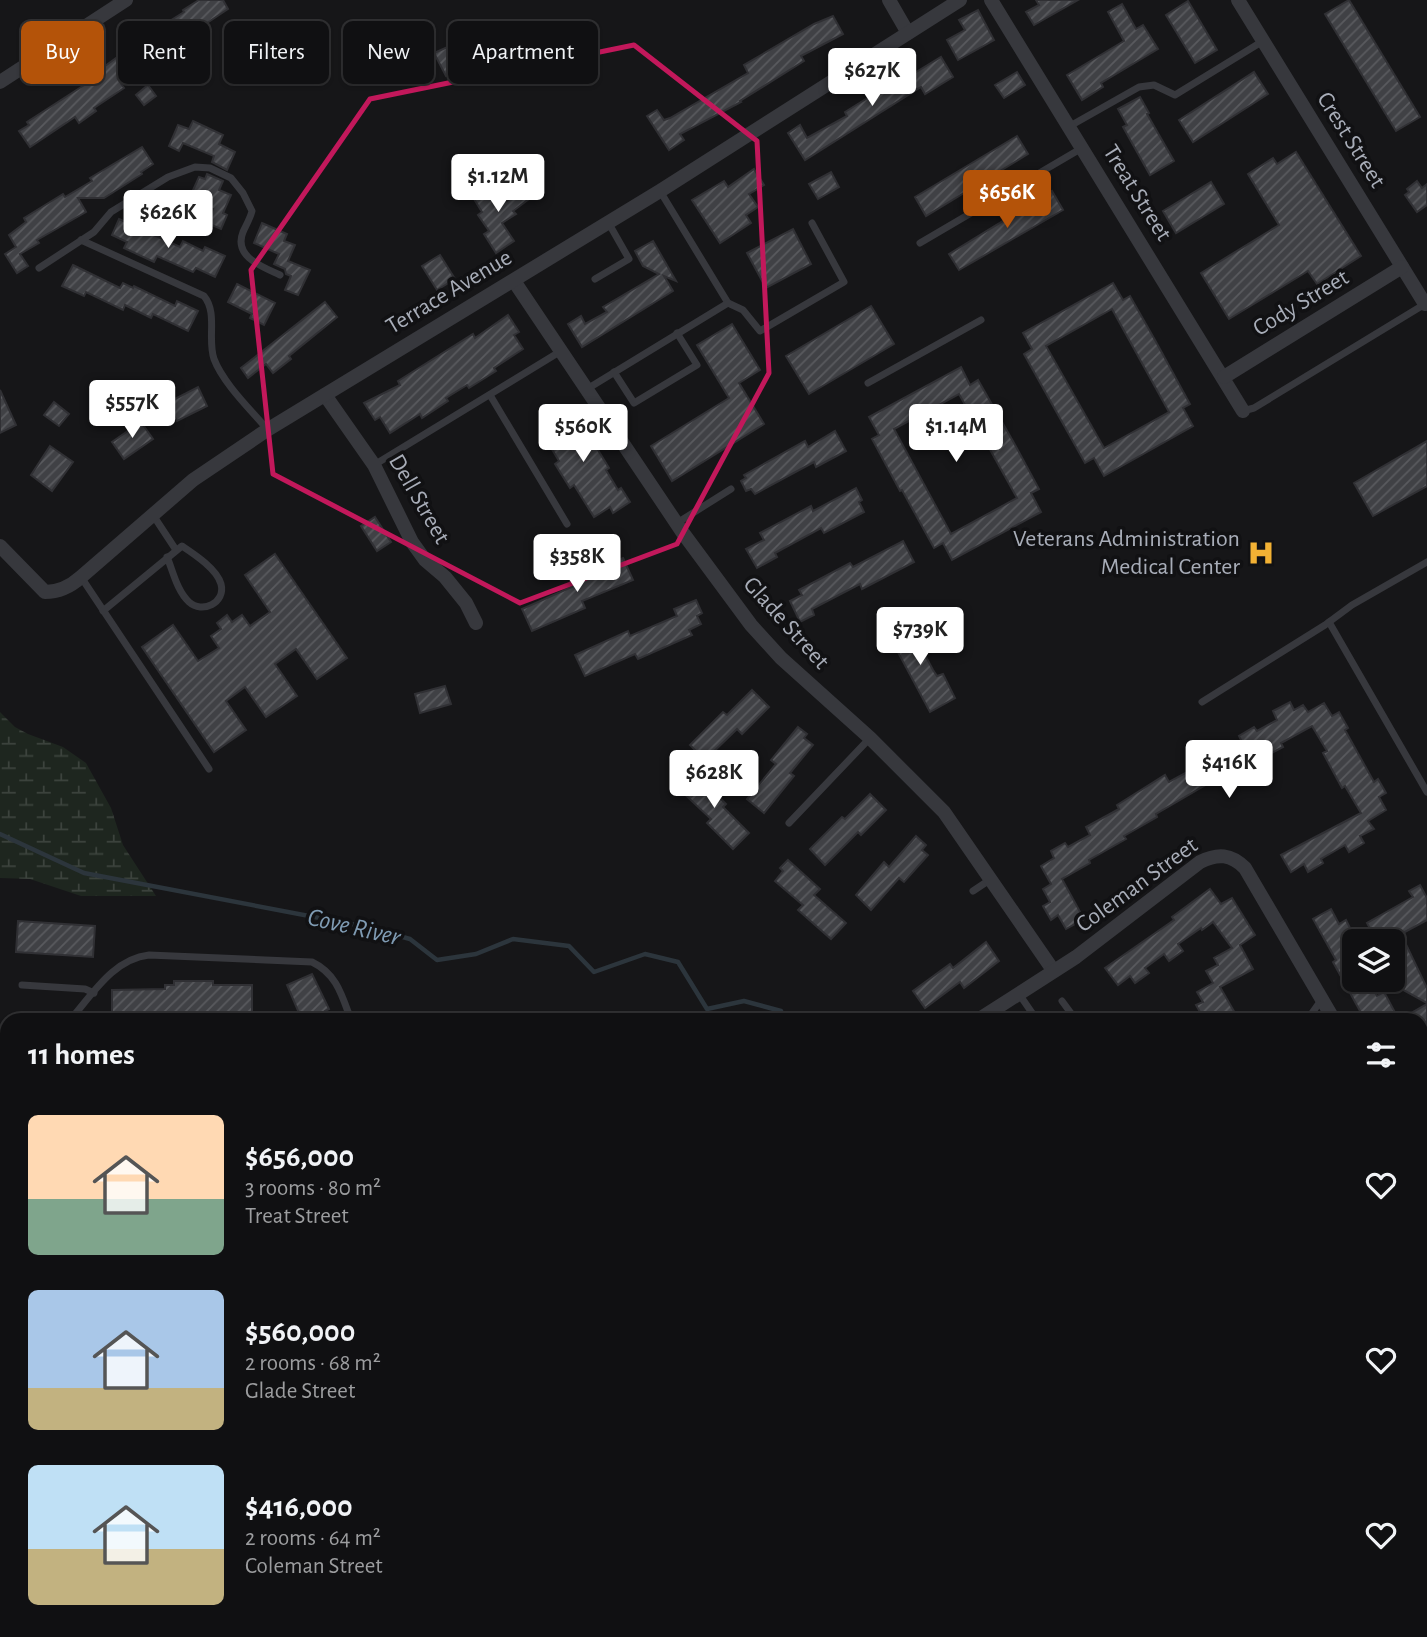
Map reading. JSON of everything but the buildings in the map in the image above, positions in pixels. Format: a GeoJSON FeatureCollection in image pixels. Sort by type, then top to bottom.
{"type":"FeatureCollection","features":[{"type":"Feature","properties":{"kind":"street"},"geometry":{"type":"LineString","coordinates":[[0,82],[126,0]]}},
{"type":"Feature","properties":{"kind":"street"},"geometry":{"type":"LineString","coordinates":[[889,0],[908,33]]}},
{"type":"Feature","properties":{"kind":"street","name":"Terrace Avenue"},"geometry":{"type":"LineString","coordinates":[[0,546],[45,592],[64,589],[193,480],[267,430],[660,191],[960,0]]}},
{"type":"Feature","properties":{"kind":"street","name":"Treat Street"},"geometry":{"type":"LineString","coordinates":[[991,0],[1243,411]]}},
{"type":"Feature","properties":{"kind":"street","name":"Crest Street"},"geometry":{"type":"LineString","coordinates":[[1238,0],[1425,304]]}},
{"type":"Feature","properties":{"kind":"street","name":"Cody Street"},"geometry":{"type":"LineString","coordinates":[[1224,377],[1402,267]]}},
{"type":"Feature","properties":{"kind":"street","name":"Glade Street"},"geometry":{"type":"LineString","coordinates":[[514,281],[677,524],[751,625],[803,680],[870,738],[944,812],[1053,970]]}},
{"type":"Feature","properties":{"kind":"street","name":"Dell Street"},"geometry":{"type":"LineString","coordinates":[[325,395],[374,465],[412,542],[425,560],[445,577],[466,603],[476,623]]}},
{"type":"Feature","properties":{"kind":"street","name":"Coleman Street"},"geometry":{"type":"LineString","coordinates":[[989,1013],[1076,957],[1200,862],[1219,855],[1229,856],[1245,868],[1330,1013]]}},
{"type":"Feature","properties":{"kind":"lane"},"geometry":{"type":"LineString","coordinates":[[1070,126],[1139,87],[1154,85],[1175,95],[1263,41]]}},
{"type":"Feature","properties":{"kind":"lane"},"geometry":{"type":"LineString","coordinates":[[919,243],[1082,148]]}},
{"type":"Feature","properties":{"kind":"lane"},"geometry":{"type":"LineString","coordinates":[[39,268],[94,232],[111,212],[168,177],[195,167],[205,167],[223,173],[240,187],[252,211],[241,237],[242,249],[255,263],[280,275]]}},
{"type":"Feature","properties":{"kind":"lane"},"geometry":{"type":"LineString","coordinates":[[660,191],[728,303],[743,310],[760,331],[844,282],[812,223]]}},
{"type":"Feature","properties":{"kind":"lane"},"geometry":{"type":"LineString","coordinates":[[595,279],[629,259],[608,222]]}},
{"type":"Feature","properties":{"kind":"lane"},"geometry":{"type":"LineString","coordinates":[[81,240],[204,296],[210,308],[211,346],[217,366],[267,430]]}},
{"type":"Feature","properties":{"kind":"lane"},"geometry":{"type":"LineString","coordinates":[[587,389],[728,303]]}},
{"type":"Feature","properties":{"kind":"lane"},"geometry":{"type":"LineString","coordinates":[[1243,411],[1254,408],[1425,304]]}},
{"type":"Feature","properties":{"kind":"lane"},"geometry":{"type":"LineString","coordinates":[[868,383],[981,320]]}},
{"type":"Feature","properties":{"kind":"lane"},"geometry":{"type":"LineString","coordinates":[[614,372],[634,403],[697,365],[677,333]]}},
{"type":"Feature","properties":{"kind":"lane"},"geometry":{"type":"LineString","coordinates":[[374,465],[561,351]]}},
{"type":"Feature","properties":{"kind":"lane"},"geometry":{"type":"LineString","coordinates":[[490,395],[568,524]]}},
{"type":"Feature","properties":{"kind":"lane"},"geometry":{"type":"LineString","coordinates":[[677,524],[732,489]]}},
{"type":"Feature","properties":{"kind":"lane"},"geometry":{"type":"LineString","coordinates":[[153,514],[176,550]]}},
{"type":"Feature","properties":{"kind":"lane"},"geometry":{"type":"LineString","coordinates":[[103,611],[167,557],[182,546],[217,576],[222,592],[215,603],[205,607],[195,606],[188,601],[167,557]]}},
{"type":"Feature","properties":{"kind":"lane"},"geometry":{"type":"LineString","coordinates":[[1202,702],[1352,605],[1427,562]]}},
{"type":"Feature","properties":{"kind":"lane"},"geometry":{"type":"LineString","coordinates":[[81,577],[209,769]]}},
{"type":"Feature","properties":{"kind":"lane"},"geometry":{"type":"LineString","coordinates":[[1329,622],[1427,792]]}},
{"type":"Feature","properties":{"kind":"lane"},"geometry":{"type":"LineString","coordinates":[[789,823],[870,738]]}},
{"type":"Feature","properties":{"kind":"lane"},"geometry":{"type":"LineString","coordinates":[[973,891],[992,879]]}},
{"type":"Feature","properties":{"kind":"lane"},"geometry":{"type":"LineString","coordinates":[[76,1013],[119,965],[138,956],[312,962],[332,976],[348,1013]]}},
{"type":"Feature","properties":{"kind":"lane"},"geometry":{"type":"LineString","coordinates":[[22,985],[85,989],[94,993]]}},
{"type":"Feature","properties":{"kind":"lane"},"geometry":{"type":"LineString","coordinates":[[1018,994],[1032,1013]]}},
{"type":"Feature","properties":{"kind":"lane"},"geometry":{"type":"LineString","coordinates":[[1312,1013],[1322,999]]}},
{"type":"Feature","properties":{"kind":"lane"},"geometry":{"type":"LineString","coordinates":[[1062,1001],[1071,1013]]}},
{"type":"Feature","properties":{"kind":"highlighted area"},"geometry":{"type":"Polygon","coordinates":[[[634,45],[757,141],[769,373],[677,544],[520,603],[273,474],[251,270],[370,99],[634,45]]]}},
{"type":"Feature","properties":{"kind":"green space"},"geometry":{"type":"Polygon","coordinates":[[[0,712],[15,727],[63,747],[86,763],[111,808],[123,845],[156,896],[81,896],[30,879],[0,878],[0,712]]]}},
{"type":"Feature","properties":{"kind":"waterway","name":"Cove River"},"geometry":{"type":"LineString","coordinates":[[0,834],[84,873],[367,927],[410,939],[437,960],[476,954],[513,939],[569,946],[594,972],[645,954],[678,962],[707,1009],[744,1001],[782,1013]]}},
{"type":"Feature","properties":{"kind":"place","name":"Veterans Administration Medical Center"},"geometry":{"type":"Point","coordinates":[1261,553]}}]}
